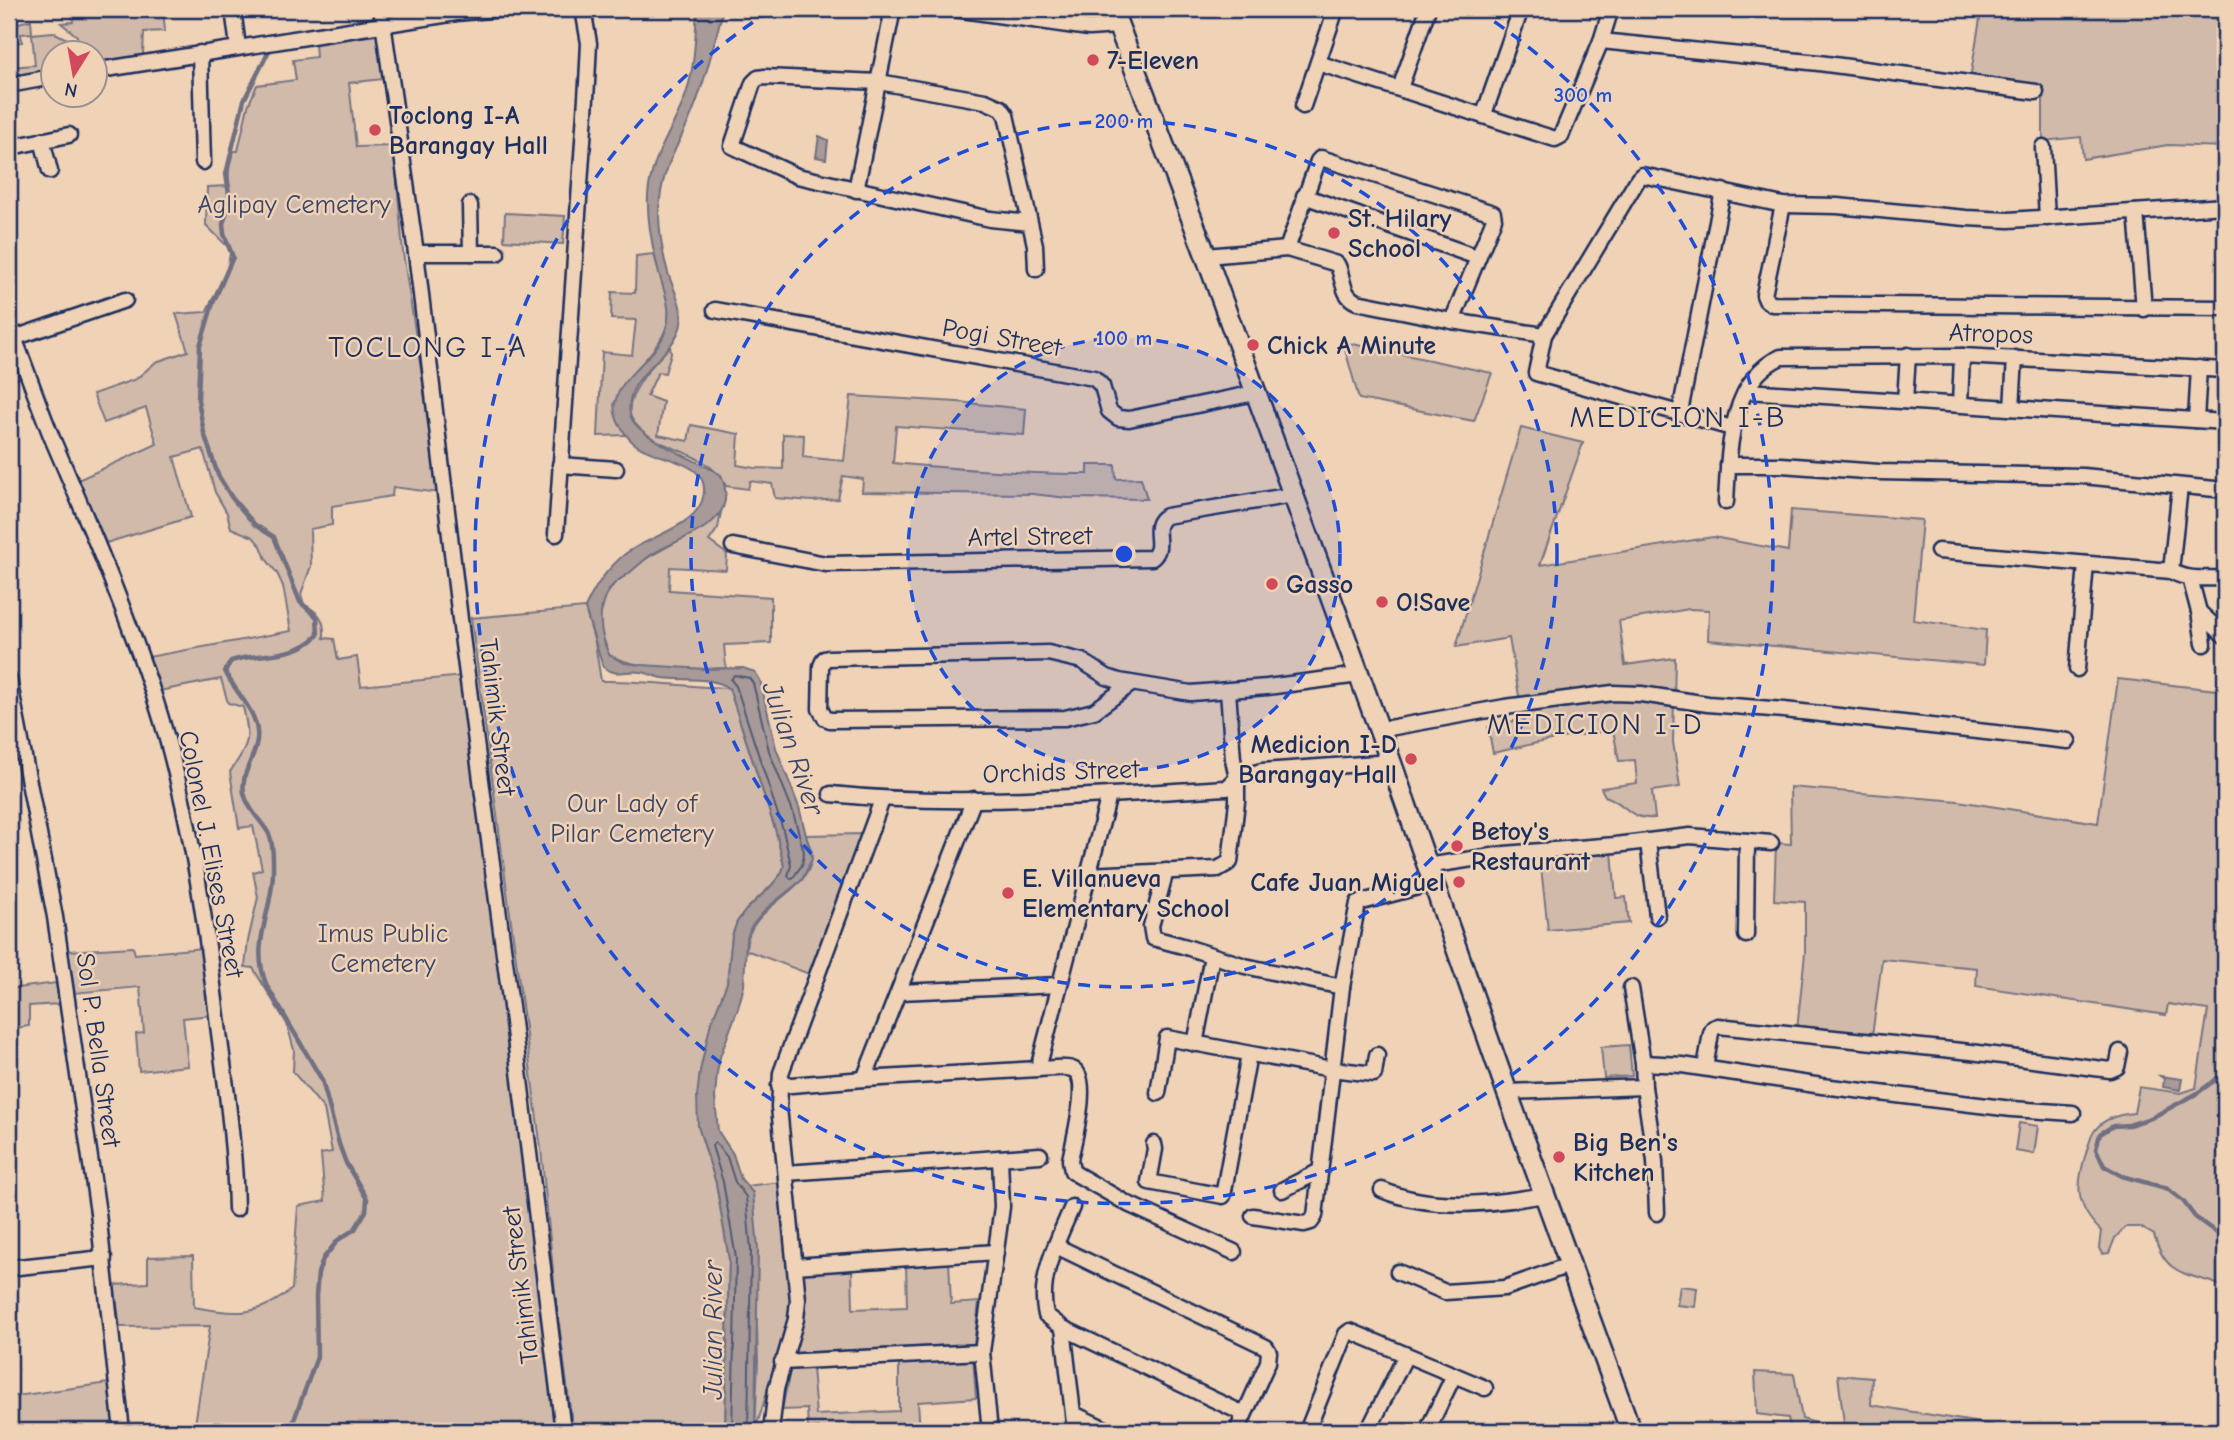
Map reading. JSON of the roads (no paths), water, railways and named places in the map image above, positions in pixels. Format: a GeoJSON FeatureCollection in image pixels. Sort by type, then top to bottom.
{"type":"FeatureCollection","features":[{"type":"Feature","properties":{"kind":"main road"},"geometry":{"type":"LineString","coordinates":[[1115,18],[1206,256],[1391,762],[1569,1265],[1631,1431]]}},
{"type":"Feature","properties":{"kind":"street"},"geometry":{"type":"LineString","coordinates":[[233,9],[238,47]]}},
{"type":"Feature","properties":{"kind":"street","name":"Tahimik Street"},"geometry":{"type":"LineString","coordinates":[[381,9],[416,253],[563,1431]]}},
{"type":"Feature","properties":{"kind":"street"},"geometry":{"type":"LineString","coordinates":[[108,69],[482,9],[502,9]]}},
{"type":"Feature","properties":{"kind":"street"},"geometry":{"type":"LineString","coordinates":[[556,534],[587,83],[589,43],[583,9]]}},
{"type":"Feature","properties":{"kind":"street"},"geometry":{"type":"LineString","coordinates":[[856,190],[893,9]]}},
{"type":"Feature","properties":{"kind":"street"},"geometry":{"type":"LineString","coordinates":[[955,9],[1098,29],[1115,18]]}},
{"type":"Feature","properties":{"kind":"street"},"geometry":{"type":"LineString","coordinates":[[1054,9],[1058,24]]}},
{"type":"Feature","properties":{"kind":"street"},"geometry":{"type":"LineString","coordinates":[[1303,106],[1336,9]]}},
{"type":"Feature","properties":{"kind":"street"},"geometry":{"type":"LineString","coordinates":[[1400,89],[1428,9]]}},
{"type":"Feature","properties":{"kind":"street"},"geometry":{"type":"LineString","coordinates":[[1483,114],[1521,9]]}},
{"type":"Feature","properties":{"kind":"street"},"geometry":{"type":"LineString","coordinates":[[1318,63],[1483,114],[1550,139],[1560,136],[1601,41],[1611,9]]}},
{"type":"Feature","properties":{"kind":"street"},"geometry":{"type":"LineString","coordinates":[[1601,41],[1819,63],[2036,92]]}},
{"type":"Feature","properties":{"kind":"street"},"geometry":{"type":"LineString","coordinates":[[200,53],[203,162]]}},
{"type":"Feature","properties":{"kind":"street"},"geometry":{"type":"LineString","coordinates":[[1030,223],[990,219],[797,176],[732,146],[753,83],[758,78],[879,82],[985,101],[1001,108],[1006,115],[1035,245],[1036,269]]}},
{"type":"Feature","properties":{"kind":"street"},"geometry":{"type":"LineString","coordinates":[[9,85],[38,80]]}},
{"type":"Feature","properties":{"kind":"street"},"geometry":{"type":"LineString","coordinates":[[9,143],[16,146],[69,135]]}},
{"type":"Feature","properties":{"kind":"street"},"geometry":{"type":"LineString","coordinates":[[42,140],[50,171]]}},
{"type":"Feature","properties":{"kind":"street"},"geometry":{"type":"LineString","coordinates":[[2043,147],[2047,218]]}},
{"type":"Feature","properties":{"kind":"street"},"geometry":{"type":"LineString","coordinates":[[1287,249],[1318,161],[1325,158],[1493,213],[1494,219],[1452,321]]}},
{"type":"Feature","properties":{"kind":"street"},"geometry":{"type":"LineString","coordinates":[[1732,428],[1536,373],[1544,334],[1638,178],[1648,175],[1783,205],[1837,206],[1966,218],[2009,220],[2225,206]]}},
{"type":"Feature","properties":{"kind":"street"},"geometry":{"type":"LineString","coordinates":[[1680,412],[1723,191]]}},
{"type":"Feature","properties":{"kind":"street"},"geometry":{"type":"LineString","coordinates":[[1304,196],[1478,257]]}},
{"type":"Feature","properties":{"kind":"street"},"geometry":{"type":"LineString","coordinates":[[470,205],[471,253]]}},
{"type":"Feature","properties":{"kind":"street"},"geometry":{"type":"LineString","coordinates":[[1783,205],[1764,295],[1772,304],[2225,308]]}},
{"type":"Feature","properties":{"kind":"street"},"geometry":{"type":"LineString","coordinates":[[2136,212],[2144,309]]}},
{"type":"Feature","properties":{"kind":"street"},"geometry":{"type":"LineString","coordinates":[[1206,256],[1287,249],[1337,264],[1350,299],[1452,321],[1544,334]]}},
{"type":"Feature","properties":{"kind":"street"},"geometry":{"type":"LineString","coordinates":[[416,253],[497,253]]}},
{"type":"Feature","properties":{"kind":"street"},"geometry":{"type":"LineString","coordinates":[[11,332],[125,300]]}},
{"type":"Feature","properties":{"kind":"street","name":"Pogi Street"},"geometry":{"type":"LineString","coordinates":[[715,310],[1094,378],[1102,386],[1109,411],[1118,418],[1141,417],[1255,393]]}},
{"type":"Feature","properties":{"kind":"street","name":"Colonel J. Elises Street"},"geometry":{"type":"LineString","coordinates":[[11,332],[52,438],[104,556],[144,665],[171,753],[198,882],[209,957],[233,1142],[236,1209]]}},
{"type":"Feature","properties":{"kind":"street","name":"Atropos"},"geometry":{"type":"LineString","coordinates":[[1747,391],[1759,370],[1781,357],[1794,355],[1962,356],[2225,370]]}},
{"type":"Feature","properties":{"kind":"street"},"geometry":{"type":"LineString","coordinates":[[1905,401],[1908,355]]}},
{"type":"Feature","properties":{"kind":"street"},"geometry":{"type":"LineString","coordinates":[[1960,404],[1962,356]]}},
{"type":"Feature","properties":{"kind":"street"},"geometry":{"type":"LineString","coordinates":[[2012,408],[2015,358]]}},
{"type":"Feature","properties":{"kind":"street"},"geometry":{"type":"LineString","coordinates":[[2196,419],[2199,368]]}},
{"type":"Feature","properties":{"kind":"street"},"geometry":{"type":"LineString","coordinates":[[1726,502],[1732,428],[1747,391],[2225,422]]}},
{"type":"Feature","properties":{"kind":"street"},"geometry":{"type":"LineString","coordinates":[[560,465],[616,468]]}},
{"type":"Feature","properties":{"kind":"street"},"geometry":{"type":"LineString","coordinates":[[1728,465],[1781,465],[1879,472],[2083,476],[2225,490]]}},
{"type":"Feature","properties":{"kind":"street"},"geometry":{"type":"LineString","coordinates":[[2171,571],[2180,486]]}},
{"type":"Feature","properties":{"kind":"street","name":"Artel Street"},"geometry":{"type":"LineString","coordinates":[[733,546],[826,565],[1152,558],[1160,547],[1157,525],[1160,519],[1166,516],[1293,495]]}},
{"type":"Feature","properties":{"kind":"street"},"geometry":{"type":"LineString","coordinates":[[1938,551],[2171,571],[2190,578],[2225,578]]}},
{"type":"Feature","properties":{"kind":"street"},"geometry":{"type":"LineString","coordinates":[[2077,669],[2086,564]]}},
{"type":"Feature","properties":{"kind":"street"},"geometry":{"type":"LineString","coordinates":[[2190,578],[2204,644]]}},
{"type":"Feature","properties":{"kind":"street"},"geometry":{"type":"LineString","coordinates":[[2199,612],[2225,636]]}},
{"type":"Feature","properties":{"kind":"street"},"geometry":{"type":"LineString","coordinates":[[1131,684],[1094,711],[1065,718],[830,720],[825,718],[820,709],[821,666],[824,659],[828,658],[1048,653],[1082,661],[1107,677],[1131,684],[1191,694],[1359,675]]}},
{"type":"Feature","properties":{"kind":"street","name":"Sol P. Bella Street"},"geometry":{"type":"LineString","coordinates":[[9,679],[55,918],[104,1258],[122,1431]]}},
{"type":"Feature","properties":{"kind":"street"},"geometry":{"type":"LineString","coordinates":[[1087,875],[1218,869],[1230,862],[1237,778],[1228,691]]}},
{"type":"Feature","properties":{"kind":"street"},"geometry":{"type":"LineString","coordinates":[[1378,730],[1505,707],[1613,693],[2068,741]]}},
{"type":"Feature","properties":{"kind":"street","name":"Orchids Street"},"geometry":{"type":"LineString","coordinates":[[831,794],[882,800],[974,799],[1227,788],[1237,778],[1262,771],[1391,762]]}},
{"type":"Feature","properties":{"kind":"street"},"geometry":{"type":"LineString","coordinates":[[1038,1069],[1109,794]]}},
{"type":"Feature","properties":{"kind":"street"},"geometry":{"type":"LineString","coordinates":[[864,1079],[974,799]]}},
{"type":"Feature","properties":{"kind":"street"},"geometry":{"type":"LineString","coordinates":[[771,1431],[776,1389],[796,1319],[798,1300],[779,1086],[786,1057],[882,800]]}},
{"type":"Feature","properties":{"kind":"street"},"geometry":{"type":"LineString","coordinates":[[1253,1216],[1296,1223],[1311,1222],[1315,1216],[1342,987],[1358,903],[1430,874],[1505,853],[1648,842],[1690,836],[1771,843]]}},
{"type":"Feature","properties":{"kind":"street"},"geometry":{"type":"LineString","coordinates":[[1746,935],[1747,841]]}},
{"type":"Feature","properties":{"kind":"street"},"geometry":{"type":"LineString","coordinates":[[1648,842],[1657,916]]}},
{"type":"Feature","properties":{"kind":"street"},"geometry":{"type":"LineString","coordinates":[[1166,871],[1151,926],[1153,938],[1245,966],[1342,987]]}},
{"type":"Feature","properties":{"kind":"street"},"geometry":{"type":"LineString","coordinates":[[1195,1044],[1212,956]]}},
{"type":"Feature","properties":{"kind":"street"},"geometry":{"type":"LineString","coordinates":[[899,992],[1059,985]]}},
{"type":"Feature","properties":{"kind":"street"},"geometry":{"type":"LineString","coordinates":[[1631,988],[1655,1161],[1657,1213]]}},
{"type":"Feature","properties":{"kind":"street"},"geometry":{"type":"LineString","coordinates":[[1704,1068],[1711,1033],[1713,1028],[1718,1026],[1971,1052],[2110,1070],[2117,1067],[2120,1052]]}},
{"type":"Feature","properties":{"kind":"street"},"geometry":{"type":"LineString","coordinates":[[1158,1093],[1167,1038],[1331,1069],[1374,1074],[1377,1055]]}},
{"type":"Feature","properties":{"kind":"street"},"geometry":{"type":"LineString","coordinates":[[1154,1144],[1149,1182],[1223,1196],[1249,1054]]}},
{"type":"Feature","properties":{"kind":"street"},"geometry":{"type":"LineString","coordinates":[[1643,1063],[1704,1068],[1822,1086],[2012,1109],[2073,1113]]}},
{"type":"Feature","properties":{"kind":"street"},"geometry":{"type":"LineString","coordinates":[[779,1086],[1071,1069],[1079,1073],[1081,1079],[1081,1096],[1070,1160],[1072,1171],[1128,1204],[1234,1251]]}},
{"type":"Feature","properties":{"kind":"street"},"geometry":{"type":"LineString","coordinates":[[1507,1092],[1644,1087]]}},
{"type":"Feature","properties":{"kind":"street"},"geometry":{"type":"LineString","coordinates":[[786,1173],[1040,1155]]}},
{"type":"Feature","properties":{"kind":"street"},"geometry":{"type":"LineString","coordinates":[[990,1431],[982,1352],[1002,1207],[1000,1158]]}},
{"type":"Feature","properties":{"kind":"street"},"geometry":{"type":"LineString","coordinates":[[1282,1190],[1320,1171]]}},
{"type":"Feature","properties":{"kind":"street"},"geometry":{"type":"LineString","coordinates":[[1382,1190],[1416,1202],[1432,1203],[1484,1202],[1545,1195]]}},
{"type":"Feature","properties":{"kind":"street"},"geometry":{"type":"LineString","coordinates":[[1072,1207],[1046,1275],[1046,1315],[1063,1328],[1244,1414]]}},
{"type":"Feature","properties":{"kind":"street"},"geometry":{"type":"LineString","coordinates":[[1056,1246],[1266,1347],[1269,1352],[1268,1362],[1237,1431]]}},
{"type":"Feature","properties":{"kind":"street"},"geometry":{"type":"LineString","coordinates":[[795,1266],[996,1251]]}},
{"type":"Feature","properties":{"kind":"street"},"geometry":{"type":"LineString","coordinates":[[9,1268],[104,1258]]}},
{"type":"Feature","properties":{"kind":"street"},"geometry":{"type":"LineString","coordinates":[[1398,1272],[1445,1292],[1504,1288],[1569,1265]]}},
{"type":"Feature","properties":{"kind":"street"},"geometry":{"type":"LineString","coordinates":[[1063,1328],[1075,1431]]}},
{"type":"Feature","properties":{"kind":"street"},"geometry":{"type":"LineString","coordinates":[[1307,1431],[1346,1334],[1355,1332],[1485,1388]]}},
{"type":"Feature","properties":{"kind":"street"},"geometry":{"type":"LineString","coordinates":[[782,1362],[982,1352]]}},
{"type":"Feature","properties":{"kind":"street"},"geometry":{"type":"LineString","coordinates":[[1368,1431],[1406,1355]]}},
{"type":"Feature","properties":{"kind":"street"},"geometry":{"type":"LineString","coordinates":[[1427,1431],[1454,1375]]}},
{"type":"Feature","properties":{"kind":"street"},"geometry":{"type":"LineString","coordinates":[[1074,1414],[1110,1431]]}},
{"type":"Feature","properties":{"kind":"water"},"geometry":{"type":"Polygon","coordinates":[[[697,9],[723,9],[698,98],[665,175],[659,208],[664,256],[682,318],[677,336],[634,388],[630,400],[630,414],[634,423],[655,440],[721,475],[725,491],[724,505],[709,524],[654,553],[615,583],[604,599],[601,627],[609,655],[625,663],[705,669],[743,668],[755,672],[760,680],[776,748],[799,807],[812,859],[802,880],[767,908],[751,927],[746,941],[744,986],[717,1073],[715,1097],[718,1131],[733,1154],[741,1179],[753,1193],[758,1249],[755,1431],[725,1431],[729,1259],[716,1183],[698,1126],[697,1096],[710,1026],[727,983],[732,936],[737,922],[772,885],[784,866],[776,832],[729,688],[706,680],[663,678],[641,672],[618,673],[603,667],[585,608],[602,579],[618,560],[634,548],[689,518],[702,501],[704,487],[701,477],[682,463],[645,450],[632,442],[619,424],[614,408],[624,383],[655,349],[668,322],[666,299],[650,233],[649,184],[656,161],[686,95],[694,59],[697,9]]]}},
{"type":"Feature","properties":{"kind":"water"},"geometry":{"type":"Polygon","coordinates":[[[819,136],[828,140],[826,159],[816,157],[819,136]]]}},
{"type":"Feature","properties":{"kind":"water"},"geometry":{"type":"Polygon","coordinates":[[[2160,1076],[2182,1079],[2180,1090],[2163,1087],[2164,1079],[2160,1076]]]}},
{"type":"Feature","properties":{"kind":"waterway"},"geometry":{"type":"LineString","coordinates":[[271,47],[244,100],[226,174],[230,201],[223,224],[233,257],[213,303],[200,346],[198,400],[204,433],[218,475],[232,498],[255,525],[274,537],[300,602],[317,617],[318,635],[309,643],[288,651],[231,661],[225,671],[255,723],[256,747],[245,777],[244,793],[269,834],[272,848],[272,886],[261,942],[262,971],[267,986],[322,1080],[346,1163],[367,1199],[366,1211],[355,1229],[338,1240],[323,1259],[318,1273],[317,1357],[290,1431]]}},
{"type":"Feature","properties":{"kind":"waterway"},"geometry":{"type":"LineString","coordinates":[[2225,939],[2220,971],[2225,1002]]}},
{"type":"Feature","properties":{"kind":"waterway"},"geometry":{"type":"LineString","coordinates":[[2225,1073],[2196,1094],[2151,1118],[2129,1125],[2113,1126],[2100,1134],[2096,1149],[2104,1166],[2122,1176],[2166,1188],[2183,1201],[2195,1217],[2225,1239]]}},
{"type":"Feature","properties":{"kind":"place","name":"7-Eleven"},"geometry":{"type":"Point","coordinates":[1093,60]}},
{"type":"Feature","properties":{"kind":"place","name":"Toclong I-A Barangay Hall"},"geometry":{"type":"Point","coordinates":[375,130]}},
{"type":"Feature","properties":{"kind":"place","name":"St. Hilary School"},"geometry":{"type":"Point","coordinates":[1334,233]}},
{"type":"Feature","properties":{"kind":"place","name":"Chick A Minute"},"geometry":{"type":"Point","coordinates":[1253,345]}},
{"type":"Feature","properties":{"kind":"place","name":"Gasso"},"geometry":{"type":"Point","coordinates":[1272,584]}},
{"type":"Feature","properties":{"kind":"place","name":"O!Save"},"geometry":{"type":"Point","coordinates":[1382,602]}},
{"type":"Feature","properties":{"kind":"place","name":"Medicion I-D Barangay Hall"},"geometry":{"type":"Point","coordinates":[1411,759]}},
{"type":"Feature","properties":{"kind":"place","name":"Betoy's Restaurant"},"geometry":{"type":"Point","coordinates":[1457,846]}},
{"type":"Feature","properties":{"kind":"place","name":"Cafe Juan Miguel"},"geometry":{"type":"Point","coordinates":[1459,882]}},
{"type":"Feature","properties":{"kind":"place","name":"E. Villanueva Elementary School"},"geometry":{"type":"Point","coordinates":[1008,893]}},
{"type":"Feature","properties":{"kind":"place","name":"Big Ben's Kitchen"},"geometry":{"type":"Point","coordinates":[1559,1157]}},
{"type":"Feature","properties":{"kind":"district","name":"TOCLONG I-A"},"geometry":{"type":"Point","coordinates":[428,347]}},
{"type":"Feature","properties":{"kind":"district","name":"MEDICION I-B"},"geometry":{"type":"Point","coordinates":[1678,417]}},
{"type":"Feature","properties":{"kind":"district","name":"MEDICION I-D"},"geometry":{"type":"Point","coordinates":[1595,724]}},
{"type":"Feature","properties":{"kind":"park label","name":"Aglipay Cemetery"},"geometry":{"type":"Point","coordinates":[294,204]}},
{"type":"Feature","properties":{"kind":"park label","name":"Our Lady of Pilar Cemetery"},"geometry":{"type":"Point","coordinates":[632,818]}},
{"type":"Feature","properties":{"kind":"park label","name":"Imus Public Cemetery"},"geometry":{"type":"Point","coordinates":[383,948]}},
{"type":"Feature","properties":{"kind":"water label","name":"Julian River"},"geometry":{"type":"Point","coordinates":[794,748]}},
{"type":"Feature","properties":{"kind":"water label","name":"Julian River"},"geometry":{"type":"Point","coordinates":[712,1330]}}]}
